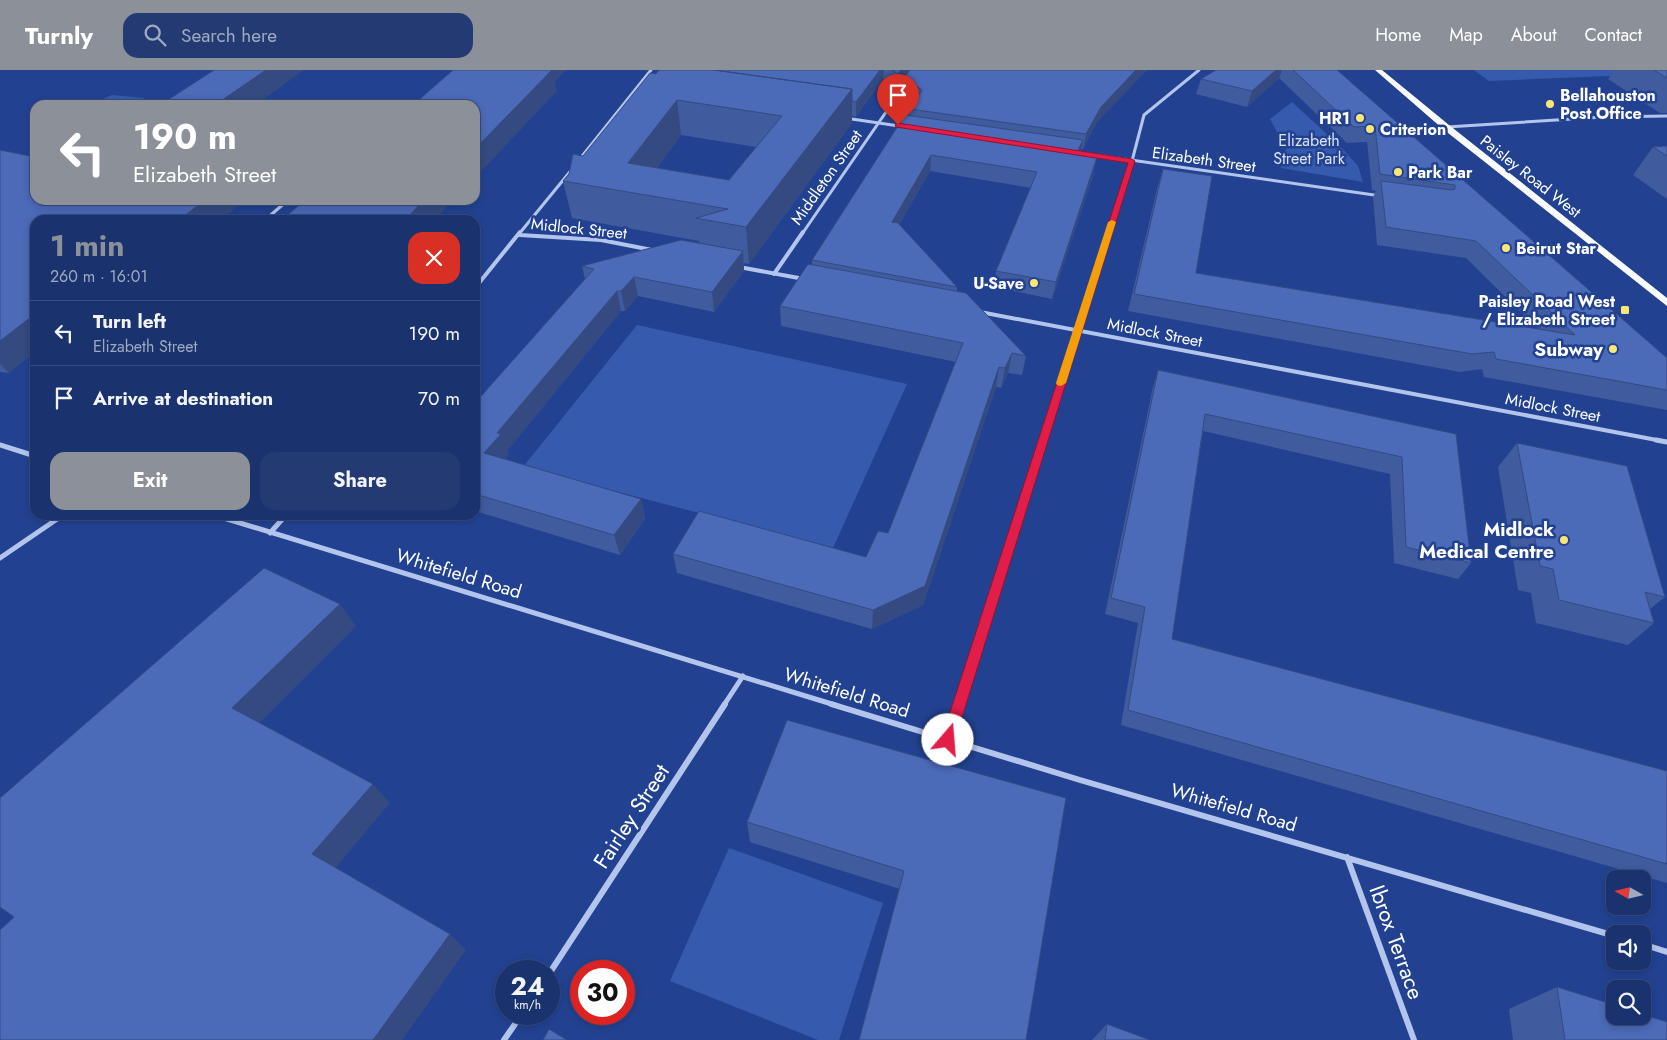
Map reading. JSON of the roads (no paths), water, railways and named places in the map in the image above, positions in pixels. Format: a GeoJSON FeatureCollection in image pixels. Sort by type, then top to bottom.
{"type":"FeatureCollection","features":[{"type":"Feature","properties":{"kind":"main road","name":"Paisley Road West"},"geometry":{"type":"LineString","coordinates":[[1378,70],[1446,127],[1667,303]]}},
{"type":"Feature","properties":{"kind":"street"},"geometry":{"type":"LineString","coordinates":[[480,282],[652,70]]}},
{"type":"Feature","properties":{"kind":"street","name":"Middleton Street"},"geometry":{"type":"LineString","coordinates":[[774,274],[915,70]]}},
{"type":"Feature","properties":{"kind":"street"},"geometry":{"type":"LineString","coordinates":[[948,740],[1132,161],[1144,115],[1199,70]]}},
{"type":"Feature","properties":{"kind":"street"},"geometry":{"type":"LineString","coordinates":[[635,89],[645,90]]}},
{"type":"Feature","properties":{"kind":"street"},"geometry":{"type":"LineString","coordinates":[[1446,127],[1604,117],[1667,116]]}},
{"type":"Feature","properties":{"kind":"street"},"geometry":{"type":"LineString","coordinates":[[840,117],[908,127]]}},
{"type":"Feature","properties":{"kind":"street","name":"Elizabeth Street"},"geometry":{"type":"LineString","coordinates":[[1073,152],[1388,196]]}},
{"type":"Feature","properties":{"kind":"street"},"geometry":{"type":"LineString","coordinates":[[271,215],[282,205]]}},
{"type":"Feature","properties":{"kind":"street","name":"Midlock Street"},"geometry":{"type":"LineString","coordinates":[[520,235],[601,240],[659,251]]}},
{"type":"Feature","properties":{"kind":"street"},"geometry":{"type":"LineString","coordinates":[[736,266],[814,281]]}},
{"type":"Feature","properties":{"kind":"street","name":"Midlock Street"},"geometry":{"type":"LineString","coordinates":[[970,310],[1667,442]]}},
{"type":"Feature","properties":{"kind":"street"},"geometry":{"type":"LineString","coordinates":[[0,445],[30,454]]}},
{"type":"Feature","properties":{"kind":"street"},"geometry":{"type":"LineString","coordinates":[[0,558],[55,520]]}},
{"type":"Feature","properties":{"kind":"street","name":"Whitefield Road"},"geometry":{"type":"LineString","coordinates":[[230,520],[948,740],[1606,933]]}},
{"type":"Feature","properties":{"kind":"street"},"geometry":{"type":"LineString","coordinates":[[270,533],[282,520]]}},
{"type":"Feature","properties":{"kind":"street","name":"Fairley Street"},"geometry":{"type":"LineString","coordinates":[[558,960],[743,676]]}},
{"type":"Feature","properties":{"kind":"street","name":"Ibrox Terrace"},"geometry":{"type":"LineString","coordinates":[[1347,856],[1414,1040]]}},
{"type":"Feature","properties":{"kind":"street"},"geometry":{"type":"LineString","coordinates":[[1651,947],[1667,952]]}},
{"type":"Feature","properties":{"kind":"street"},"geometry":{"type":"LineString","coordinates":[[504,1040],[514,1025]]}},
{"type":"Feature","properties":{"kind":"place","name":"Bellahouston Post Office"},"geometry":{"type":"Point","coordinates":[1550,104]}},
{"type":"Feature","properties":{"kind":"place","name":"HR1"},"geometry":{"type":"Point","coordinates":[1360,118]}},
{"type":"Feature","properties":{"kind":"place","name":"Criterion"},"geometry":{"type":"Point","coordinates":[1370,129]}},
{"type":"Feature","properties":{"kind":"place","name":"Park Bar"},"geometry":{"type":"Point","coordinates":[1398,172]}},
{"type":"Feature","properties":{"kind":"place","name":"Beirut Star"},"geometry":{"type":"Point","coordinates":[1506,248]}},
{"type":"Feature","properties":{"kind":"place","name":"U-Save"},"geometry":{"type":"Point","coordinates":[1034,283]}},
{"type":"Feature","properties":{"kind":"place","name":"Paisley Road West / Elizabeth Street"},"geometry":{"type":"Point","coordinates":[1625,310]}},
{"type":"Feature","properties":{"kind":"place","name":"Subway"},"geometry":{"type":"Point","coordinates":[1613,349]}},
{"type":"Feature","properties":{"kind":"place","name":"Midlock Medical Centre"},"geometry":{"type":"Point","coordinates":[1564,540]}},
{"type":"Feature","properties":{"kind":"park label","name":"Elizabeth Street Park"},"geometry":{"type":"Point","coordinates":[1309,149]}}]}
